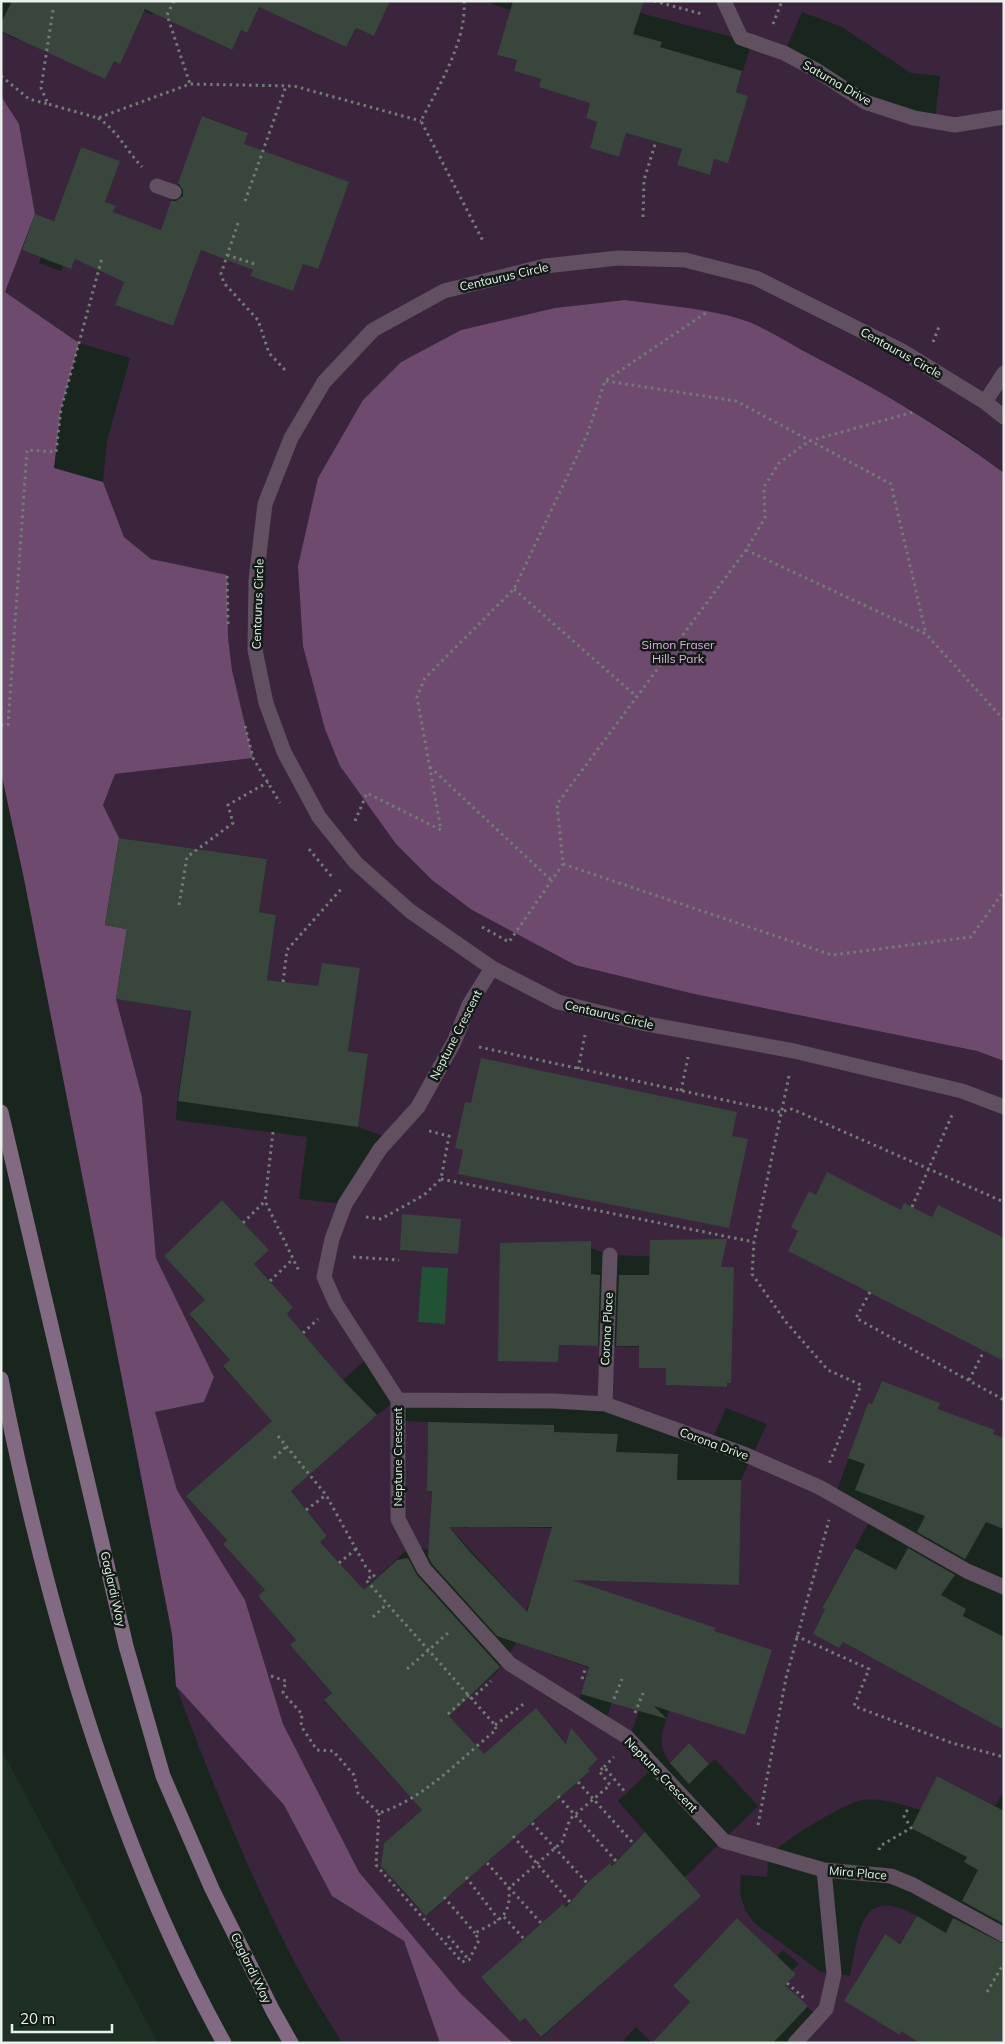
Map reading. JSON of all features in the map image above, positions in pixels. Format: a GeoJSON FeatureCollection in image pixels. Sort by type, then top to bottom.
{"type":"FeatureCollection","features":[{"type":"Feature","properties":{"kind":"main road","name":"Gaglardi Way"},"geometry":{"type":"LineString","coordinates":[[1,1112],[126,1646],[163,1776],[212,1889],[291,2043]]}},
{"type":"Feature","properties":{"kind":"main road"},"geometry":{"type":"LineString","coordinates":[[1,1379],[42,1564],[75,1677],[113,1792],[156,1903],[206,2010],[224,2043]]}},
{"type":"Feature","properties":{"kind":"street","name":"Saturna Drive"},"geometry":{"type":"LineString","coordinates":[[724,1],[741,38],[784,53],[816,70],[865,102],[914,118],[955,125],[1004,117]]}},
{"type":"Feature","properties":{"kind":"street"},"geometry":{"type":"LineString","coordinates":[[157,186],[174,192]]}},
{"type":"Feature","properties":{"kind":"street","name":"Centaurus Circle"},"geometry":{"type":"LineString","coordinates":[[1004,417],[985,402],[902,351],[756,278],[685,260],[618,258],[545,266],[444,291],[373,330],[324,382],[291,438],[265,504],[256,580],[255,650],[266,703],[284,752],[319,817],[356,863],[410,911],[492,968],[558,1002],[591,1011],[642,1024],[794,1051],[962,1091],[1004,1107]]}},
{"type":"Feature","properties":{"kind":"street"},"geometry":{"type":"LineString","coordinates":[[985,402],[1004,373]]}},
{"type":"Feature","properties":{"kind":"street","name":"Neptune Crescent"},"geometry":{"type":"LineString","coordinates":[[492,968],[469,1005],[454,1042],[418,1106],[380,1149],[345,1204],[332,1239],[324,1277],[336,1304],[398,1400],[398,1519],[424,1569],[510,1664],[629,1739],[724,1841],[753,1850]]}},
{"type":"Feature","properties":{"kind":"street","name":"Corona Place"},"geometry":{"type":"LineString","coordinates":[[604,1404],[610,1255]]}},
{"type":"Feature","properties":{"kind":"street","name":"Corona Drive"},"geometry":{"type":"LineString","coordinates":[[398,1400],[554,1400],[604,1404],[744,1454],[820,1487],[967,1571],[1004,1587]]}},
{"type":"Feature","properties":{"kind":"street"},"geometry":{"type":"LineString","coordinates":[[753,1850],[824,1870]]}},
{"type":"Feature","properties":{"kind":"street","name":"Mira Place"},"geometry":{"type":"LineString","coordinates":[[796,2043],[826,2009],[834,1974],[824,1870],[876,1873],[892,1876],[913,1885],[1004,1935]]}},
{"type":"Feature","properties":{"kind":"path"},"geometry":{"type":"LineString","coordinates":[[174,1],[167,16],[190,84]]}},
{"type":"Feature","properties":{"kind":"path"},"geometry":{"type":"LineString","coordinates":[[421,121],[449,65],[465,16],[464,1]]}},
{"type":"Feature","properties":{"kind":"path"},"geometry":{"type":"LineString","coordinates":[[772,27],[782,1]]}},
{"type":"Feature","properties":{"kind":"path"},"geometry":{"type":"LineString","coordinates":[[48,104],[41,88],[53,10]]}},
{"type":"Feature","properties":{"kind":"path"},"geometry":{"type":"LineString","coordinates":[[1,76],[29,99],[98,118],[112,127],[131,155],[157,186]]}},
{"type":"Feature","properties":{"kind":"path"},"geometry":{"type":"LineString","coordinates":[[98,118],[190,84],[294,86],[421,121],[483,240]]}},
{"type":"Feature","properties":{"kind":"path"},"geometry":{"type":"LineString","coordinates":[[245,201],[286,86]]}},
{"type":"Feature","properties":{"kind":"path"},"geometry":{"type":"LineString","coordinates":[[643,217],[644,180],[656,141]]}},
{"type":"Feature","properties":{"kind":"path"},"geometry":{"type":"LineString","coordinates":[[238,223],[221,274],[224,283],[258,320],[268,353],[285,370]]}},
{"type":"Feature","properties":{"kind":"path"},"geometry":{"type":"LineString","coordinates":[[227,255],[255,264]]}},
{"type":"Feature","properties":{"kind":"path"},"geometry":{"type":"LineString","coordinates":[[1,725],[8,725],[27,450],[56,452],[61,409],[102,258]]}},
{"type":"Feature","properties":{"kind":"path"},"geometry":{"type":"LineString","coordinates":[[343,848],[367,793],[441,830],[417,697],[425,678],[514,589],[587,435],[605,381],[707,312]]}},
{"type":"Feature","properties":{"kind":"path"},"geometry":{"type":"LineString","coordinates":[[605,381],[736,401],[809,442],[891,484],[926,634]]}},
{"type":"Feature","properties":{"kind":"path"},"geometry":{"type":"LineString","coordinates":[[476,924],[510,942],[552,881],[563,864],[557,804],[746,550],[765,518],[764,487],[779,464],[809,442],[914,412]]}},
{"type":"Feature","properties":{"kind":"path"},"geometry":{"type":"LineString","coordinates":[[746,550],[926,634],[1004,720]]}},
{"type":"Feature","properties":{"kind":"path"},"geometry":{"type":"LineString","coordinates":[[514,589],[637,697]]}},
{"type":"Feature","properties":{"kind":"path"},"geometry":{"type":"LineString","coordinates":[[429,766],[552,881]]}},
{"type":"Feature","properties":{"kind":"path"},"geometry":{"type":"LineString","coordinates":[[179,905],[187,857],[233,823],[228,805],[268,782]]}},
{"type":"Feature","properties":{"kind":"path"},"geometry":{"type":"LineString","coordinates":[[563,864],[832,955],[971,937],[1004,891]]}},
{"type":"Feature","properties":{"kind":"path"},"geometry":{"type":"LineString","coordinates":[[283,982],[287,950],[343,887]]}},
{"type":"Feature","properties":{"kind":"path"},"geometry":{"type":"LineString","coordinates":[[578,1069],[591,1011]]}},
{"type":"Feature","properties":{"kind":"path"},"geometry":{"type":"LineString","coordinates":[[682,1091],[693,1032]]}},
{"type":"Feature","properties":{"kind":"path"},"geometry":{"type":"LineString","coordinates":[[454,1042],[780,1112],[792,1109],[931,1168],[1004,1202]]}},
{"type":"Feature","properties":{"kind":"path"},"geometry":{"type":"LineString","coordinates":[[794,1051],[754,1242],[752,1274],[786,1322],[828,1370],[861,1385],[820,1487]]}},
{"type":"Feature","properties":{"kind":"path"},"geometry":{"type":"LineString","coordinates":[[912,1207],[931,1168],[962,1091]]}},
{"type":"Feature","properties":{"kind":"path"},"geometry":{"type":"LineString","coordinates":[[364,1217],[381,1219],[424,1195],[441,1179],[448,1136],[428,1130],[421,1133]]}},
{"type":"Feature","properties":{"kind":"path"},"geometry":{"type":"LineString","coordinates":[[273,1132],[265,1201],[301,1276]]}},
{"type":"Feature","properties":{"kind":"path"},"geometry":{"type":"LineString","coordinates":[[441,1179],[754,1242]]}},
{"type":"Feature","properties":{"kind":"path"},"geometry":{"type":"LineString","coordinates":[[243,1223],[265,1201]]}},
{"type":"Feature","properties":{"kind":"path"},"geometry":{"type":"LineString","coordinates":[[350,1266],[352,1249]]}},
{"type":"Feature","properties":{"kind":"path"},"geometry":{"type":"LineString","coordinates":[[350,1257],[399,1260]]}},
{"type":"Feature","properties":{"kind":"path"},"geometry":{"type":"LineString","coordinates":[[270,1282],[293,1259]]}},
{"type":"Feature","properties":{"kind":"path"},"geometry":{"type":"LineString","coordinates":[[870,1292],[856,1318],[1004,1400]]}},
{"type":"Feature","properties":{"kind":"path"},"geometry":{"type":"LineString","coordinates":[[302,1333],[320,1317],[325,1324]]}},
{"type":"Feature","properties":{"kind":"path"},"geometry":{"type":"LineString","coordinates":[[969,1380],[984,1351]]}},
{"type":"Feature","properties":{"kind":"path"},"geometry":{"type":"LineString","coordinates":[[278,1436],[326,1495],[356,1549],[376,1578]]}},
{"type":"Feature","properties":{"kind":"path"},"geometry":{"type":"LineString","coordinates":[[274,1458],[287,1446]]}},
{"type":"Feature","properties":{"kind":"path"},"geometry":{"type":"LineString","coordinates":[[306,1510],[326,1495]]}},
{"type":"Feature","properties":{"kind":"path"},"geometry":{"type":"LineString","coordinates":[[753,1850],[786,1678],[835,1496]]}},
{"type":"Feature","properties":{"kind":"path"},"geometry":{"type":"LineString","coordinates":[[339,1563],[356,1549]]}},
{"type":"Feature","properties":{"kind":"path"},"geometry":{"type":"LineString","coordinates":[[373,1575],[366,1580],[495,1725],[496,1730],[426,1788],[391,1809],[379,1813]]}},
{"type":"Feature","properties":{"kind":"path"},"geometry":{"type":"LineString","coordinates":[[373,1617],[387,1604]]}},
{"type":"Feature","properties":{"kind":"path"},"geometry":{"type":"LineString","coordinates":[[407,1669],[467,1616]]}},
{"type":"Feature","properties":{"kind":"path"},"geometry":{"type":"LineString","coordinates":[[796,1636],[868,1669],[854,1706],[952,1744],[1004,1757]]}},
{"type":"Feature","properties":{"kind":"path"},"geometry":{"type":"LineString","coordinates":[[271,1676],[286,1681],[284,1693],[302,1714],[301,1726],[317,1750],[333,1751],[354,1776],[358,1793],[379,1813],[376,1864],[462,1962],[469,1960],[480,1940],[444,1897]]}},
{"type":"Feature","properties":{"kind":"path"},"geometry":{"type":"LineString","coordinates":[[495,1725],[546,1688]]}},
{"type":"Feature","properties":{"kind":"path"},"geometry":{"type":"LineString","coordinates":[[448,1714],[469,1696]]}},
{"type":"Feature","properties":{"kind":"path"},"geometry":{"type":"LineString","coordinates":[[509,1888],[562,1842],[570,1819],[610,1785],[599,1772],[604,1767],[626,1793]]}},
{"type":"Feature","properties":{"kind":"path"},"geometry":{"type":"LineString","coordinates":[[578,1782],[633,1843]]}},
{"type":"Feature","properties":{"kind":"path"},"geometry":{"type":"LineString","coordinates":[[558,1796],[616,1860]]}},
{"type":"Feature","properties":{"kind":"path"},"geometry":{"type":"LineString","coordinates":[[876,1873],[880,1846],[911,1828],[904,1816],[909,1807]]}},
{"type":"Feature","properties":{"kind":"path"},"geometry":{"type":"LineString","coordinates":[[532,1822],[587,1883]]}},
{"type":"Feature","properties":{"kind":"path"},"geometry":{"type":"LineString","coordinates":[[513,1836],[570,1902]]}},
{"type":"Feature","properties":{"kind":"path"},"geometry":{"type":"LineString","coordinates":[[487,1863],[541,1923]]}},
{"type":"Feature","properties":{"kind":"path"},"geometry":{"type":"LineString","coordinates":[[466,1877],[498,1920]]}},
{"type":"Feature","properties":{"kind":"path"},"geometry":{"type":"LineString","coordinates":[[475,1933],[504,1917],[510,1903],[509,1888]]}},
{"type":"Feature","properties":{"kind":"path"},"geometry":{"type":"LineString","coordinates":[[504,1917],[526,1941]]}},
{"type":"Feature","properties":{"kind":"path"},"geometry":{"type":"LineString","coordinates":[[448,1936],[469,1960]]}},
{"type":"Feature","properties":{"kind":"path"},"geometry":{"type":"LineString","coordinates":[[987,1992],[1004,1963]]}},
{"type":"Feature","properties":{"kind":"shaded area"},"geometry":{"type":"Polygon","coordinates":[[[158,1],[194,5],[184,27],[231,50],[241,30],[247,33],[262,1],[298,25],[346,47],[356,28],[374,36],[390,1],[493,1],[492,4],[511,10],[497,55],[517,60],[514,71],[541,79],[539,87],[556,92],[601,65],[586,118],[597,122],[590,148],[619,157],[626,133],[682,149],[677,165],[709,175],[714,159],[728,162],[748,96],[736,92],[752,42],[640,13],[644,1],[1004,1],[1004,473],[958,439],[914,412],[850,375],[749,323],[625,300],[555,308],[461,330],[401,362],[363,400],[340,766],[396,844],[432,880],[472,910],[575,965],[694,994],[977,1051],[1004,1061],[1004,1438],[993,1434],[994,1430],[938,1409],[939,1403],[882,1381],[872,1404],[868,1403],[835,1496],[872,1517],[822,1607],[825,1609],[813,1634],[839,1648],[843,1642],[1004,1730],[1004,1791],[995,1806],[937,1776],[920,1810],[878,1800],[855,1802],[815,1823],[777,1849],[770,1857],[767,1877],[741,1875],[740,1893],[745,1910],[754,1923],[821,1972],[850,1976],[860,1930],[865,1918],[873,1909],[883,1906],[898,1907],[917,1916],[900,1943],[884,1935],[855,1983],[858,1985],[847,2003],[899,2034],[901,2031],[922,2043],[795,2043],[818,2017],[785,1985],[796,1974],[792,1970],[799,1964],[783,1950],[777,1956],[737,1918],[673,1986],[690,2002],[652,2043],[636,2027],[621,2043],[513,2043],[461,1994],[359,1872],[283,1724],[245,1600],[177,1490],[155,1412],[204,1402],[214,1377],[156,1258],[142,1097],[116,999],[164,1006],[200,948],[176,1120],[307,1137],[299,1199],[344,1204],[389,1138],[358,1127],[368,1055],[348,1051],[360,969],[322,963],[316,1005],[286,982],[267,980],[276,915],[259,912],[267,859],[119,838],[103,805],[114,774],[253,758],[232,670],[228,637],[227,576],[151,559],[124,537],[103,482],[107,441],[130,358],[79,343],[5,292],[21,250],[41,257],[39,263],[61,271],[63,266],[71,269],[79,249],[124,282],[115,305],[173,326],[201,250],[209,253],[259,252],[251,276],[293,291],[303,264],[318,269],[226,194],[248,133],[203,116],[161,230],[151,226],[106,232],[115,206],[105,202],[120,161],[81,147],[54,221],[35,214],[19,124],[1,96],[1,32],[18,40],[24,27],[120,63],[144,11],[152,15],[158,1]],[[802,12],[784,53],[865,102],[935,121],[940,76],[911,73],[842,27],[802,12]],[[222,1200],[164,1256],[205,1300],[189,1315],[230,1360],[223,1367],[262,1409],[326,1360],[287,1314],[293,1307],[254,1264],[269,1250],[222,1200]],[[559,1248],[498,1360],[558,1361],[559,1345],[639,1347],[639,1368],[666,1368],[666,1385],[727,1387],[728,1320],[708,1258],[610,1255],[591,1248],[559,1248]],[[369,1357],[279,1436],[310,1474],[377,1415],[397,1400],[369,1357]],[[398,1401],[398,1421],[428,1422],[427,1491],[432,1491],[430,1521],[466,1528],[467,1523],[491,1527],[615,1529],[741,1480],[767,1424],[726,1408],[711,1442],[605,1404],[398,1401]],[[255,1436],[186,1496],[227,1540],[223,1544],[265,1590],[258,1596],[296,1640],[290,1645],[332,1693],[324,1701],[406,1792],[468,1737],[386,1647],[361,1587],[320,1542],[327,1536],[291,1491],[297,1486],[255,1436]],[[452,1530],[429,1550],[411,1546],[371,1583],[471,1695],[497,1672],[516,1643],[517,1601],[452,1530]],[[534,1588],[516,1642],[589,1668],[581,1694],[574,1706],[605,1724],[619,1678],[645,1694],[629,1739],[654,1767],[618,1801],[645,1832],[612,1865],[609,1863],[570,1902],[565,1906],[563,1904],[481,1977],[520,2022],[525,2018],[542,2037],[700,1896],[684,1878],[758,1806],[715,1759],[709,1764],[689,1743],[670,1763],[663,1748],[662,1734],[671,1703],[562,1596],[534,1588]],[[536,1709],[384,1843],[384,1855],[390,1875],[427,1916],[441,1904],[439,1902],[450,1892],[452,1894],[463,1884],[461,1882],[482,1863],[484,1865],[528,1822],[531,1824],[590,1771],[588,1769],[598,1759],[582,1741],[572,1750],[536,1709]]]}},
{"type":"Feature","properties":{"kind":"shaded area"},"geometry":{"type":"Polygon","coordinates":[[[422,1267],[448,1268],[445,1324],[418,1322],[422,1267]]]}},
{"type":"Feature","properties":{"kind":"shaded area"},"geometry":{"type":"Polygon","coordinates":[[[176,1686],[284,1805],[332,1896],[404,1941],[440,2043],[342,2043],[299,1971],[261,1894],[217,1791],[176,1686]]]}},
{"type":"Feature","properties":{"kind":"shaded area"},"geometry":{"type":"Polygon","coordinates":[[[1,1749],[158,2043],[1,2043],[1,1749]]]}},
{"type":"Feature","properties":{"kind":"green space"},"geometry":{"type":"Polygon","coordinates":[[[1,96],[19,124],[35,214],[5,292],[79,343],[61,409],[54,468],[103,482],[124,537],[151,559],[227,575],[228,637],[232,670],[253,758],[115,774],[103,805],[119,838],[105,925],[127,929],[116,999],[142,1097],[156,1258],[214,1377],[204,1402],[155,1412],[177,1490],[245,1600],[283,1724],[359,1872],[461,1994],[513,2043],[440,2043],[404,1941],[332,1896],[284,1805],[176,1686],[172,1634],[24,879],[1,772],[1,96]]]}},
{"type":"Feature","properties":{"kind":"green space","name":"Simon Fraser Hills Park"},"geometry":{"type":"Polygon","coordinates":[[[625,300],[703,310],[749,322],[911,410],[1004,473],[1004,1061],[977,1051],[694,994],[575,965],[472,910],[432,880],[396,844],[340,766],[325,729],[303,646],[298,566],[318,478],[363,400],[401,362],[461,330],[555,308],[625,300]]]}},
{"type":"Feature","properties":{"kind":"building"},"geometry":{"type":"Polygon","coordinates":[[[12,1],[390,1],[374,36],[356,28],[346,47],[259,7],[247,33],[241,30],[232,50],[145,9],[120,64],[114,61],[105,79],[1,31],[1,23],[12,1]]]}},
{"type":"Feature","properties":{"kind":"building"},"geometry":{"type":"Polygon","coordinates":[[[513,1],[644,1],[633,34],[662,42],[660,47],[742,71],[736,92],[748,96],[728,163],[714,159],[710,175],[677,165],[682,149],[626,133],[619,157],[590,148],[597,122],[586,118],[590,103],[539,87],[541,79],[514,71],[517,60],[497,55],[513,1]]]}},
{"type":"Feature","properties":{"kind":"building"},"geometry":{"type":"Polygon","coordinates":[[[202,116],[248,133],[244,144],[349,182],[318,269],[303,264],[293,291],[250,276],[253,270],[201,250],[173,326],[115,305],[124,282],[75,259],[71,269],[22,250],[35,214],[54,221],[81,147],[120,161],[105,202],[116,206],[113,212],[161,230],[171,201],[176,201],[183,196],[183,190],[178,183],[202,116]]]}},
{"type":"Feature","properties":{"kind":"building"},"geometry":{"type":"Polygon","coordinates":[[[119,838],[267,859],[259,912],[276,915],[267,980],[318,986],[322,963],[360,968],[348,1051],[368,1054],[358,1127],[178,1101],[191,1011],[116,999],[127,929],[105,925],[119,838]]]}},
{"type":"Feature","properties":{"kind":"building"},"geometry":{"type":"Polygon","coordinates":[[[481,1058],[737,1112],[732,1136],[748,1139],[729,1228],[458,1174],[463,1150],[455,1148],[465,1102],[471,1103],[481,1058]]]}},
{"type":"Feature","properties":{"kind":"building"},"geometry":{"type":"Polygon","coordinates":[[[827,1172],[901,1210],[904,1203],[932,1217],[938,1205],[1004,1238],[1004,1361],[788,1251],[798,1231],[791,1227],[809,1191],[816,1195],[827,1172]]]}},
{"type":"Feature","properties":{"kind":"building"},"geometry":{"type":"Polygon","coordinates":[[[222,1200],[269,1250],[254,1264],[293,1307],[287,1314],[340,1377],[377,1415],[291,1491],[327,1536],[320,1542],[364,1590],[397,1560],[408,1558],[417,1575],[500,1667],[449,1716],[484,1754],[536,1708],[566,1744],[571,1728],[598,1759],[588,1769],[590,1771],[426,1916],[381,1866],[384,1843],[422,1810],[324,1700],[332,1693],[290,1645],[296,1640],[258,1596],[265,1590],[223,1544],[227,1540],[186,1496],[272,1421],[223,1366],[230,1360],[189,1314],[205,1300],[164,1256],[222,1200]]]}},
{"type":"Feature","properties":{"kind":"building"},"geometry":{"type":"Polygon","coordinates":[[[402,1214],[461,1219],[458,1254],[400,1250],[402,1214]]]}},
{"type":"Feature","properties":{"kind":"building"},"geometry":{"type":"Polygon","coordinates":[[[727,1239],[721,1267],[734,1267],[731,1383],[727,1383],[727,1387],[666,1385],[666,1368],[639,1368],[639,1346],[616,1346],[619,1275],[649,1275],[650,1240],[727,1239]]]}},
{"type":"Feature","properties":{"kind":"building"},"geometry":{"type":"Polygon","coordinates":[[[591,1241],[591,1274],[600,1275],[598,1346],[559,1345],[558,1362],[498,1361],[500,1243],[591,1241]]]}},
{"type":"Feature","properties":{"kind":"building"},"geometry":{"type":"Polygon","coordinates":[[[882,1381],[940,1403],[938,1409],[995,1430],[993,1434],[1004,1438],[1004,1529],[986,1522],[965,1559],[917,1532],[925,1516],[855,1490],[865,1464],[848,1458],[868,1403],[872,1404],[882,1381]]]}},
{"type":"Feature","properties":{"kind":"building"},"geometry":{"type":"Polygon","coordinates":[[[428,1422],[554,1425],[554,1432],[618,1434],[616,1452],[678,1454],[677,1480],[741,1480],[739,1585],[572,1580],[716,1628],[714,1631],[772,1650],[745,1735],[654,1706],[667,1719],[581,1694],[589,1667],[497,1636],[432,1564],[428,1556],[432,1491],[427,1491],[428,1422]],[[449,1527],[527,1612],[552,1527],[449,1527]]]}},
{"type":"Feature","properties":{"kind":"building"},"geometry":{"type":"Polygon","coordinates":[[[855,1548],[896,1570],[908,1548],[955,1575],[941,1595],[966,1609],[963,1616],[1004,1637],[1004,1730],[843,1642],[839,1648],[813,1634],[825,1609],[822,1608],[855,1548]]]}},
{"type":"Feature","properties":{"kind":"building"},"geometry":{"type":"Polygon","coordinates":[[[689,1743],[709,1764],[689,1784],[670,1763],[689,1743]]]}},
{"type":"Feature","properties":{"kind":"building"},"geometry":{"type":"Polygon","coordinates":[[[937,1776],[1004,1811],[1004,1924],[962,1901],[978,1870],[964,1862],[967,1857],[911,1828],[937,1776]]]}},
{"type":"Feature","properties":{"kind":"building"},"geometry":{"type":"Polygon","coordinates":[[[645,1832],[701,1896],[541,2037],[525,2018],[520,2022],[481,1977],[563,1904],[566,1907],[587,1883],[610,1863],[612,1866],[645,1832]]]}},
{"type":"Feature","properties":{"kind":"building"},"geometry":{"type":"Polygon","coordinates":[[[917,1916],[946,1933],[953,1918],[1004,1944],[1004,2043],[920,2043],[901,2031],[900,2035],[844,2001],[885,1934],[900,1944],[917,1916]]]}},
{"type":"Feature","properties":{"kind":"building"},"geometry":{"type":"Polygon","coordinates":[[[737,1918],[796,1974],[785,1985],[808,2006],[773,2043],[652,2043],[690,2002],[673,1986],[737,1918]]]}}]}
